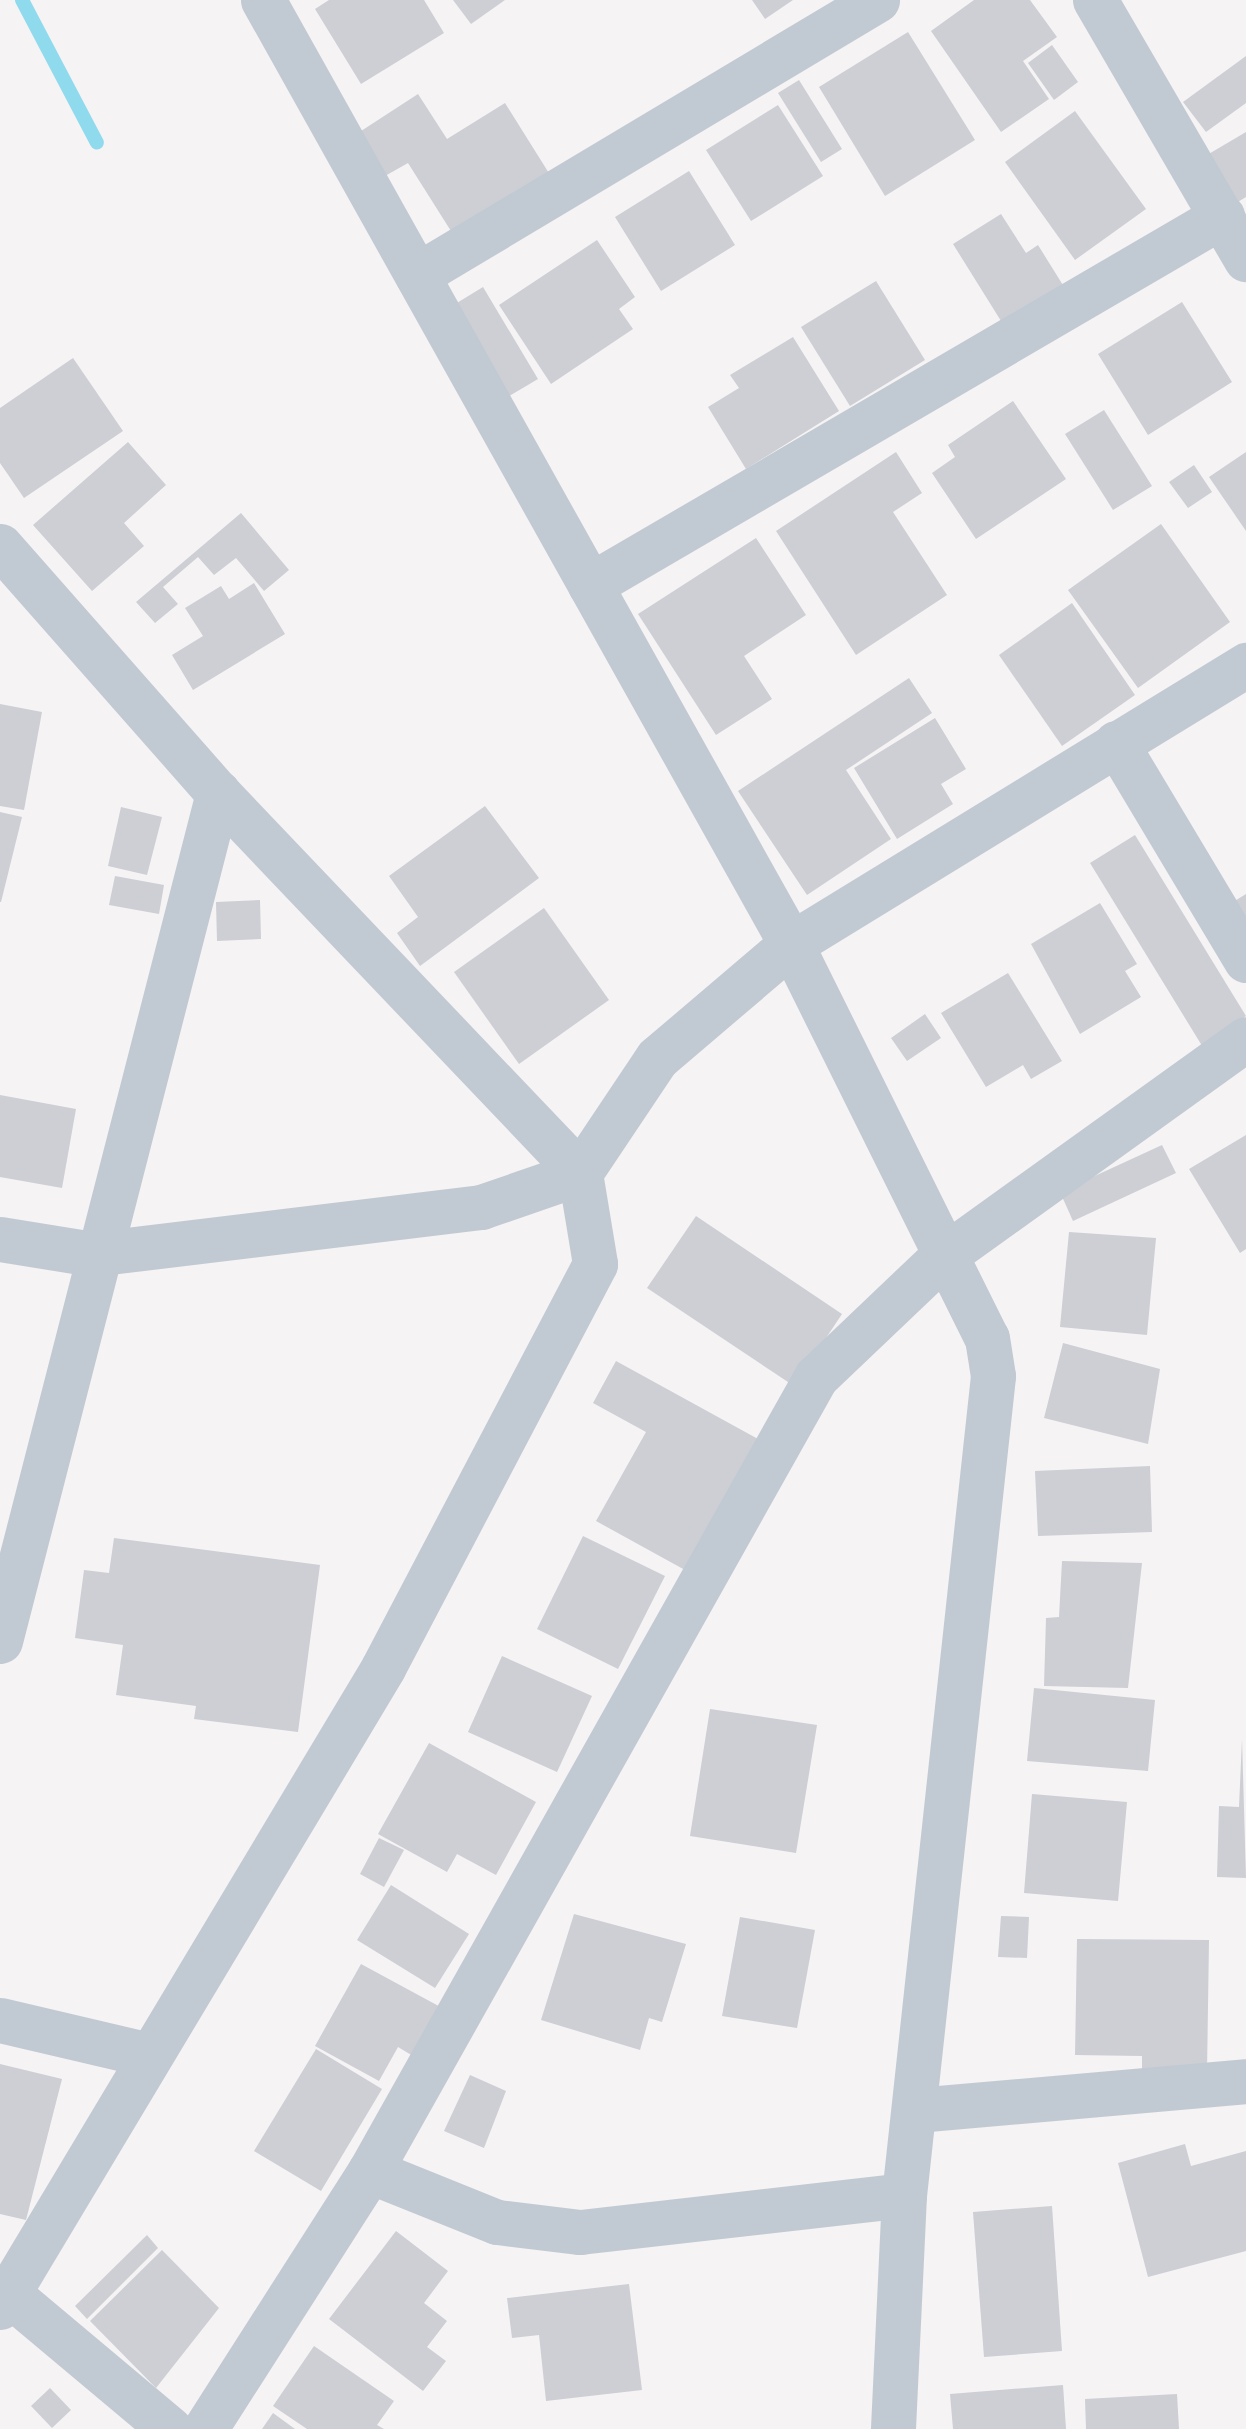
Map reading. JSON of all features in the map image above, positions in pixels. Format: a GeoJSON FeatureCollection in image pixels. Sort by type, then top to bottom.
{"type":"FeatureCollection","features":[{"type":"Feature","properties":{"kind":"street"},"geometry":{"type":"LineString","coordinates":[[263,0],[791,944],[940,1258],[969,1296],[993,1376],[904,2195],[893,2429]]}},
{"type":"Feature","properties":{"kind":"street"},"geometry":{"type":"LineString","coordinates":[[417,275],[876,0]]}},
{"type":"Feature","properties":{"kind":"street"},"geometry":{"type":"LineString","coordinates":[[1095,0],[1246,259]]}},
{"type":"Feature","properties":{"kind":"street"},"geometry":{"type":"LineString","coordinates":[[590,585],[1222,216]]}},
{"type":"Feature","properties":{"kind":"street"},"geometry":{"type":"LineString","coordinates":[[0,546],[218,794],[580,1172],[596,1264],[383,1668],[148,2054],[4,2300],[170,2429]]}},
{"type":"Feature","properties":{"kind":"street"},"geometry":{"type":"LineString","coordinates":[[0,1239],[93,1254],[481,1207],[580,1172],[657,1058],[791,944],[1246,665]]}},
{"type":"Feature","properties":{"kind":"street"},"geometry":{"type":"LineString","coordinates":[[1116,743],[1246,960]]}},
{"type":"Feature","properties":{"kind":"street"},"geometry":{"type":"LineString","coordinates":[[0,1641],[93,1254],[218,794]]}},
{"type":"Feature","properties":{"kind":"street"},"geometry":{"type":"LineString","coordinates":[[204,2429],[370,2170],[816,1377],[940,1258],[1246,1039]]}},
{"type":"Feature","properties":{"kind":"street"},"geometry":{"type":"LineString","coordinates":[[0,2020],[148,2054]]}},
{"type":"Feature","properties":{"kind":"street"},"geometry":{"type":"LineString","coordinates":[[916,2110],[1246,2081]]}},
{"type":"Feature","properties":{"kind":"street"},"geometry":{"type":"LineString","coordinates":[[370,2170],[497,2222],[580,2232],[904,2195]]}},
{"type":"Feature","properties":{"kind":"building"},"geometry":{"type":"Polygon","coordinates":[[[329,0],[424,0],[444,33],[361,84],[315,9],[329,0]]]}},
{"type":"Feature","properties":{"kind":"building"},"geometry":{"type":"Polygon","coordinates":[[[453,0],[505,0],[471,24],[453,0]]]}},
{"type":"Feature","properties":{"kind":"building"},"geometry":{"type":"Polygon","coordinates":[[[752,0],[793,0],[765,19],[752,0]]]}},
{"type":"Feature","properties":{"kind":"building"},"geometry":{"type":"Polygon","coordinates":[[[974,0],[1030,0],[1057,37],[1023,61],[1049,99],[1001,132],[931,31],[974,0]]]}},
{"type":"Feature","properties":{"kind":"building"},"geometry":{"type":"Polygon","coordinates":[[[908,32],[975,140],[885,196],[819,87],[908,32]]]}},
{"type":"Feature","properties":{"kind":"building"},"geometry":{"type":"Polygon","coordinates":[[[1052,45],[1078,82],[1054,100],[1028,63],[1052,45]]]}},
{"type":"Feature","properties":{"kind":"building"},"geometry":{"type":"Polygon","coordinates":[[[1246,56],[1246,103],[1206,132],[1183,102],[1246,56]]]}},
{"type":"Feature","properties":{"kind":"building"},"geometry":{"type":"Polygon","coordinates":[[[799,80],[842,149],[821,162],[778,93],[799,80]]]}},
{"type":"Feature","properties":{"kind":"building"},"geometry":{"type":"Polygon","coordinates":[[[418,94],[447,139],[505,103],[552,178],[456,239],[408,163],[385,176],[358,133],[418,94]]]}},
{"type":"Feature","properties":{"kind":"building"},"geometry":{"type":"Polygon","coordinates":[[[778,105],[823,176],[751,221],[706,150],[778,105]]]}},
{"type":"Feature","properties":{"kind":"building"},"geometry":{"type":"Polygon","coordinates":[[[1075,111],[1146,209],[1075,260],[1005,162],[1075,111]]]}},
{"type":"Feature","properties":{"kind":"building"},"geometry":{"type":"Polygon","coordinates":[[[1246,132],[1246,197],[1236,203],[1207,155],[1246,132]]]}},
{"type":"Feature","properties":{"kind":"building"},"geometry":{"type":"Polygon","coordinates":[[[689,171],[735,245],[661,291],[615,217],[689,171]]]}},
{"type":"Feature","properties":{"kind":"building"},"geometry":{"type":"Polygon","coordinates":[[[1001,214],[1026,253],[1038,245],[1066,290],[1006,329],[953,244],[1001,214]]]}},
{"type":"Feature","properties":{"kind":"building"},"geometry":{"type":"Polygon","coordinates":[[[597,240],[635,297],[619,309],[633,329],[551,384],[499,305],[597,240]]]}},
{"type":"Feature","properties":{"kind":"building"},"geometry":{"type":"Polygon","coordinates":[[[876,281],[925,360],[850,406],[801,327],[876,281]]]}},
{"type":"Feature","properties":{"kind":"building"},"geometry":{"type":"Polygon","coordinates":[[[483,287],[538,379],[501,401],[447,309],[483,287]]]}},
{"type":"Feature","properties":{"kind":"building"},"geometry":{"type":"Polygon","coordinates":[[[1182,302],[1232,382],[1148,435],[1098,354],[1182,302]]]}},
{"type":"Feature","properties":{"kind":"building"},"geometry":{"type":"Polygon","coordinates":[[[793,337],[839,411],[746,469],[708,407],[739,388],[730,375],[793,337]]]}},
{"type":"Feature","properties":{"kind":"building"},"geometry":{"type":"Polygon","coordinates":[[[73,358],[123,431],[24,498],[0,463],[0,408],[73,358]]]}},
{"type":"Feature","properties":{"kind":"building"},"geometry":{"type":"Polygon","coordinates":[[[1013,401],[1066,479],[976,539],[932,473],[955,457],[948,445],[1013,401]]]}},
{"type":"Feature","properties":{"kind":"building"},"geometry":{"type":"Polygon","coordinates":[[[1104,410],[1152,486],[1113,510],[1065,434],[1104,410]]]}},
{"type":"Feature","properties":{"kind":"building"},"geometry":{"type":"Polygon","coordinates":[[[128,442],[166,485],[124,523],[144,546],[92,591],[33,525],[128,442]]]}},
{"type":"Feature","properties":{"kind":"building"},"geometry":{"type":"Polygon","coordinates":[[[896,452],[922,493],[893,512],[947,595],[856,655],[776,531],[896,452]]]}},
{"type":"Feature","properties":{"kind":"building"},"geometry":{"type":"Polygon","coordinates":[[[1246,452],[1246,531],[1209,477],[1246,452]]]}},
{"type":"Feature","properties":{"kind":"building"},"geometry":{"type":"Polygon","coordinates":[[[1194,465],[1212,492],[1188,508],[1169,482],[1194,465]]]}},
{"type":"Feature","properties":{"kind":"building"},"geometry":{"type":"Polygon","coordinates":[[[241,513],[289,570],[264,591],[236,558],[214,575],[198,557],[163,587],[178,604],[155,623],[136,602],[241,513]]]}},
{"type":"Feature","properties":{"kind":"building"},"geometry":{"type":"Polygon","coordinates":[[[1161,524],[1230,622],[1138,688],[1068,590],[1161,524]]]}},
{"type":"Feature","properties":{"kind":"building"},"geometry":{"type":"Polygon","coordinates":[[[756,538],[806,615],[744,656],[772,699],[716,735],[638,614],[756,538]]]}},
{"type":"Feature","properties":{"kind":"building"},"geometry":{"type":"Polygon","coordinates":[[[254,583],[285,634],[193,690],[172,655],[203,636],[185,608],[221,586],[229,599],[254,583]]]}},
{"type":"Feature","properties":{"kind":"building"},"geometry":{"type":"Polygon","coordinates":[[[1072,603],[1135,695],[1062,746],[999,655],[1072,603]]]}},
{"type":"Feature","properties":{"kind":"building"},"geometry":{"type":"Polygon","coordinates":[[[909,678],[932,713],[846,770],[891,839],[807,895],[738,791],[909,678]]]}},
{"type":"Feature","properties":{"kind":"building"},"geometry":{"type":"Polygon","coordinates":[[[0,704],[42,712],[24,810],[0,806],[0,704]]]}},
{"type":"Feature","properties":{"kind":"building"},"geometry":{"type":"Polygon","coordinates":[[[935,718],[966,769],[941,784],[953,804],[897,839],[854,768],[935,718]]]}},
{"type":"Feature","properties":{"kind":"building"},"geometry":{"type":"Polygon","coordinates":[[[485,806],[539,878],[420,966],[397,933],[418,917],[389,876],[485,806]]]}},
{"type":"Feature","properties":{"kind":"building"},"geometry":{"type":"Polygon","coordinates":[[[121,807],[162,817],[147,875],[108,866],[121,807]]]}},
{"type":"Feature","properties":{"kind":"building"},"geometry":{"type":"Polygon","coordinates":[[[0,812],[22,817],[1,902],[0,902],[0,812]]]}},
{"type":"Feature","properties":{"kind":"building"},"geometry":{"type":"Polygon","coordinates":[[[1135,835],[1246,1016],[1204,1049],[1090,863],[1135,835]]]}},
{"type":"Feature","properties":{"kind":"building"},"geometry":{"type":"Polygon","coordinates":[[[115,876],[164,885],[159,914],[109,905],[115,876]]]}},
{"type":"Feature","properties":{"kind":"building"},"geometry":{"type":"Polygon","coordinates":[[[1246,894],[1246,921],[1233,902],[1246,894]]]}},
{"type":"Feature","properties":{"kind":"building"},"geometry":{"type":"Polygon","coordinates":[[[260,900],[261,939],[217,941],[216,902],[260,900]]]}},
{"type":"Feature","properties":{"kind":"building"},"geometry":{"type":"Polygon","coordinates":[[[1100,903],[1137,964],[1125,971],[1141,997],[1080,1034],[1031,944],[1100,903]]]}},
{"type":"Feature","properties":{"kind":"building"},"geometry":{"type":"Polygon","coordinates":[[[544,908],[609,1000],[519,1064],[454,972],[544,908]]]}},
{"type":"Feature","properties":{"kind":"building"},"geometry":{"type":"Polygon","coordinates":[[[1008,973],[1062,1061],[1031,1079],[1023,1065],[986,1087],[941,1013],[1008,973]]]}},
{"type":"Feature","properties":{"kind":"building"},"geometry":{"type":"Polygon","coordinates":[[[925,1014],[941,1038],[907,1061],[891,1038],[925,1014]]]}},
{"type":"Feature","properties":{"kind":"building"},"geometry":{"type":"Polygon","coordinates":[[[0,1095],[76,1109],[62,1188],[0,1177],[0,1095]]]}},
{"type":"Feature","properties":{"kind":"building"},"geometry":{"type":"Polygon","coordinates":[[[1246,1135],[1246,1249],[1240,1253],[1189,1169],[1246,1135]]]}},
{"type":"Feature","properties":{"kind":"building"},"geometry":{"type":"Polygon","coordinates":[[[1162,1145],[1176,1173],[1073,1221],[1060,1192],[1162,1145]]]}},
{"type":"Feature","properties":{"kind":"building"},"geometry":{"type":"Polygon","coordinates":[[[696,1216],[842,1314],[794,1386],[647,1288],[696,1216]]]}},
{"type":"Feature","properties":{"kind":"building"},"geometry":{"type":"Polygon","coordinates":[[[1069,1232],[1156,1238],[1147,1335],[1060,1327],[1069,1232]]]}},
{"type":"Feature","properties":{"kind":"building"},"geometry":{"type":"Polygon","coordinates":[[[1063,1343],[1160,1369],[1148,1444],[1044,1418],[1063,1343]]]}},
{"type":"Feature","properties":{"kind":"building"},"geometry":{"type":"Polygon","coordinates":[[[616,1361],[758,1439],[685,1570],[596,1521],[646,1432],[593,1403],[616,1361]]]}},
{"type":"Feature","properties":{"kind":"building"},"geometry":{"type":"Polygon","coordinates":[[[1150,1466],[1152,1532],[1038,1536],[1035,1471],[1150,1466]]]}},
{"type":"Feature","properties":{"kind":"building"},"geometry":{"type":"Polygon","coordinates":[[[583,1536],[665,1576],[618,1669],[537,1629],[583,1536]]]}},
{"type":"Feature","properties":{"kind":"building"},"geometry":{"type":"Polygon","coordinates":[[[114,1538],[320,1565],[298,1732],[194,1719],[196,1706],[116,1695],[123,1645],[75,1638],[84,1570],[109,1573],[114,1538]]]}},
{"type":"Feature","properties":{"kind":"building"},"geometry":{"type":"Polygon","coordinates":[[[1062,1561],[1142,1563],[1128,1688],[1044,1686],[1046,1618],[1059,1617],[1062,1561]]]}},
{"type":"Feature","properties":{"kind":"building"},"geometry":{"type":"Polygon","coordinates":[[[502,1656],[592,1696],[557,1772],[468,1732],[502,1656]]]}},
{"type":"Feature","properties":{"kind":"building"},"geometry":{"type":"Polygon","coordinates":[[[1034,1688],[1155,1700],[1148,1771],[1027,1761],[1034,1688]]]}},
{"type":"Feature","properties":{"kind":"building"},"geometry":{"type":"Polygon","coordinates":[[[710,1709],[817,1725],[796,1853],[690,1836],[710,1709]]]}},
{"type":"Feature","properties":{"kind":"building"},"geometry":{"type":"Polygon","coordinates":[[[1242,1739],[1246,1878],[1217,1877],[1219,1806],[1239,1807],[1242,1739]]]}},
{"type":"Feature","properties":{"kind":"building"},"geometry":{"type":"Polygon","coordinates":[[[429,1743],[536,1802],[496,1875],[457,1854],[447,1872],[378,1834],[429,1743]]]}},
{"type":"Feature","properties":{"kind":"building"},"geometry":{"type":"Polygon","coordinates":[[[1032,1794],[1127,1802],[1118,1901],[1024,1893],[1032,1794]]]}},
{"type":"Feature","properties":{"kind":"building"},"geometry":{"type":"Polygon","coordinates":[[[379,1838],[404,1850],[384,1887],[360,1874],[379,1838]]]}},
{"type":"Feature","properties":{"kind":"building"},"geometry":{"type":"Polygon","coordinates":[[[391,1885],[469,1934],[435,1988],[357,1940],[391,1885]]]}},
{"type":"Feature","properties":{"kind":"building"},"geometry":{"type":"Polygon","coordinates":[[[574,1914],[686,1944],[662,2022],[649,2018],[640,2050],[541,2020],[574,1914]]]}},
{"type":"Feature","properties":{"kind":"building"},"geometry":{"type":"Polygon","coordinates":[[[1001,1916],[1029,1917],[1027,1958],[998,1957],[1001,1916]]]}},
{"type":"Feature","properties":{"kind":"building"},"geometry":{"type":"Polygon","coordinates":[[[740,1917],[815,1930],[797,2028],[722,2016],[740,1917]]]}},
{"type":"Feature","properties":{"kind":"building"},"geometry":{"type":"Polygon","coordinates":[[[1077,1939],[1209,1940],[1207,2073],[1142,2072],[1142,2056],[1075,2055],[1077,1939]]]}},
{"type":"Feature","properties":{"kind":"building"},"geometry":{"type":"Polygon","coordinates":[[[361,1964],[446,2010],[418,2059],[398,2047],[379,2081],[315,2046],[361,1964]]]}},
{"type":"Feature","properties":{"kind":"building"},"geometry":{"type":"Polygon","coordinates":[[[316,2049],[382,2089],[321,2191],[254,2151],[316,2049]]]}},
{"type":"Feature","properties":{"kind":"building"},"geometry":{"type":"Polygon","coordinates":[[[0,2064],[62,2079],[26,2220],[0,2214],[0,2064]]]}},
{"type":"Feature","properties":{"kind":"building"},"geometry":{"type":"Polygon","coordinates":[[[470,2075],[506,2091],[484,2148],[444,2131],[470,2075]]]}},
{"type":"Feature","properties":{"kind":"building"},"geometry":{"type":"Polygon","coordinates":[[[1185,2144],[1191,2166],[1246,2151],[1246,2251],[1148,2277],[1118,2163],[1185,2144]]]}},
{"type":"Feature","properties":{"kind":"building"},"geometry":{"type":"Polygon","coordinates":[[[1052,2206],[1062,2351],[984,2357],[973,2212],[1052,2206]]]}},
{"type":"Feature","properties":{"kind":"building"},"geometry":{"type":"Polygon","coordinates":[[[396,2231],[448,2271],[424,2303],[447,2321],[427,2347],[446,2361],[423,2391],[329,2319],[396,2231]]]}},
{"type":"Feature","properties":{"kind":"building"},"geometry":{"type":"Polygon","coordinates":[[[147,2235],[158,2248],[87,2319],[75,2306],[147,2235]]]}},
{"type":"Feature","properties":{"kind":"building"},"geometry":{"type":"Polygon","coordinates":[[[162,2250],[219,2308],[156,2388],[90,2321],[162,2250]]]}},
{"type":"Feature","properties":{"kind":"building"},"geometry":{"type":"Polygon","coordinates":[[[629,2284],[642,2390],[546,2401],[539,2335],[512,2338],[507,2298],[629,2284]]]}},
{"type":"Feature","properties":{"kind":"building"},"geometry":{"type":"Polygon","coordinates":[[[314,2346],[394,2401],[377,2425],[384,2429],[307,2429],[273,2406],[314,2346]]]}},
{"type":"Feature","properties":{"kind":"building"},"geometry":{"type":"Polygon","coordinates":[[[1063,2385],[1066,2429],[953,2429],[950,2394],[1063,2385]]]}},
{"type":"Feature","properties":{"kind":"building"},"geometry":{"type":"Polygon","coordinates":[[[50,2388],[71,2410],[52,2428],[31,2406],[50,2388]]]}},
{"type":"Feature","properties":{"kind":"building"},"geometry":{"type":"Polygon","coordinates":[[[1177,2394],[1179,2429],[1086,2429],[1085,2399],[1177,2394]]]}},
{"type":"Feature","properties":{"kind":"building"},"geometry":{"type":"Polygon","coordinates":[[[273,2413],[295,2429],[262,2429],[273,2413]]]}},
{"type":"Feature","properties":{"kind":"waterway"},"geometry":{"type":"LineString","coordinates":[[22,0],[97,143]]}}]}
